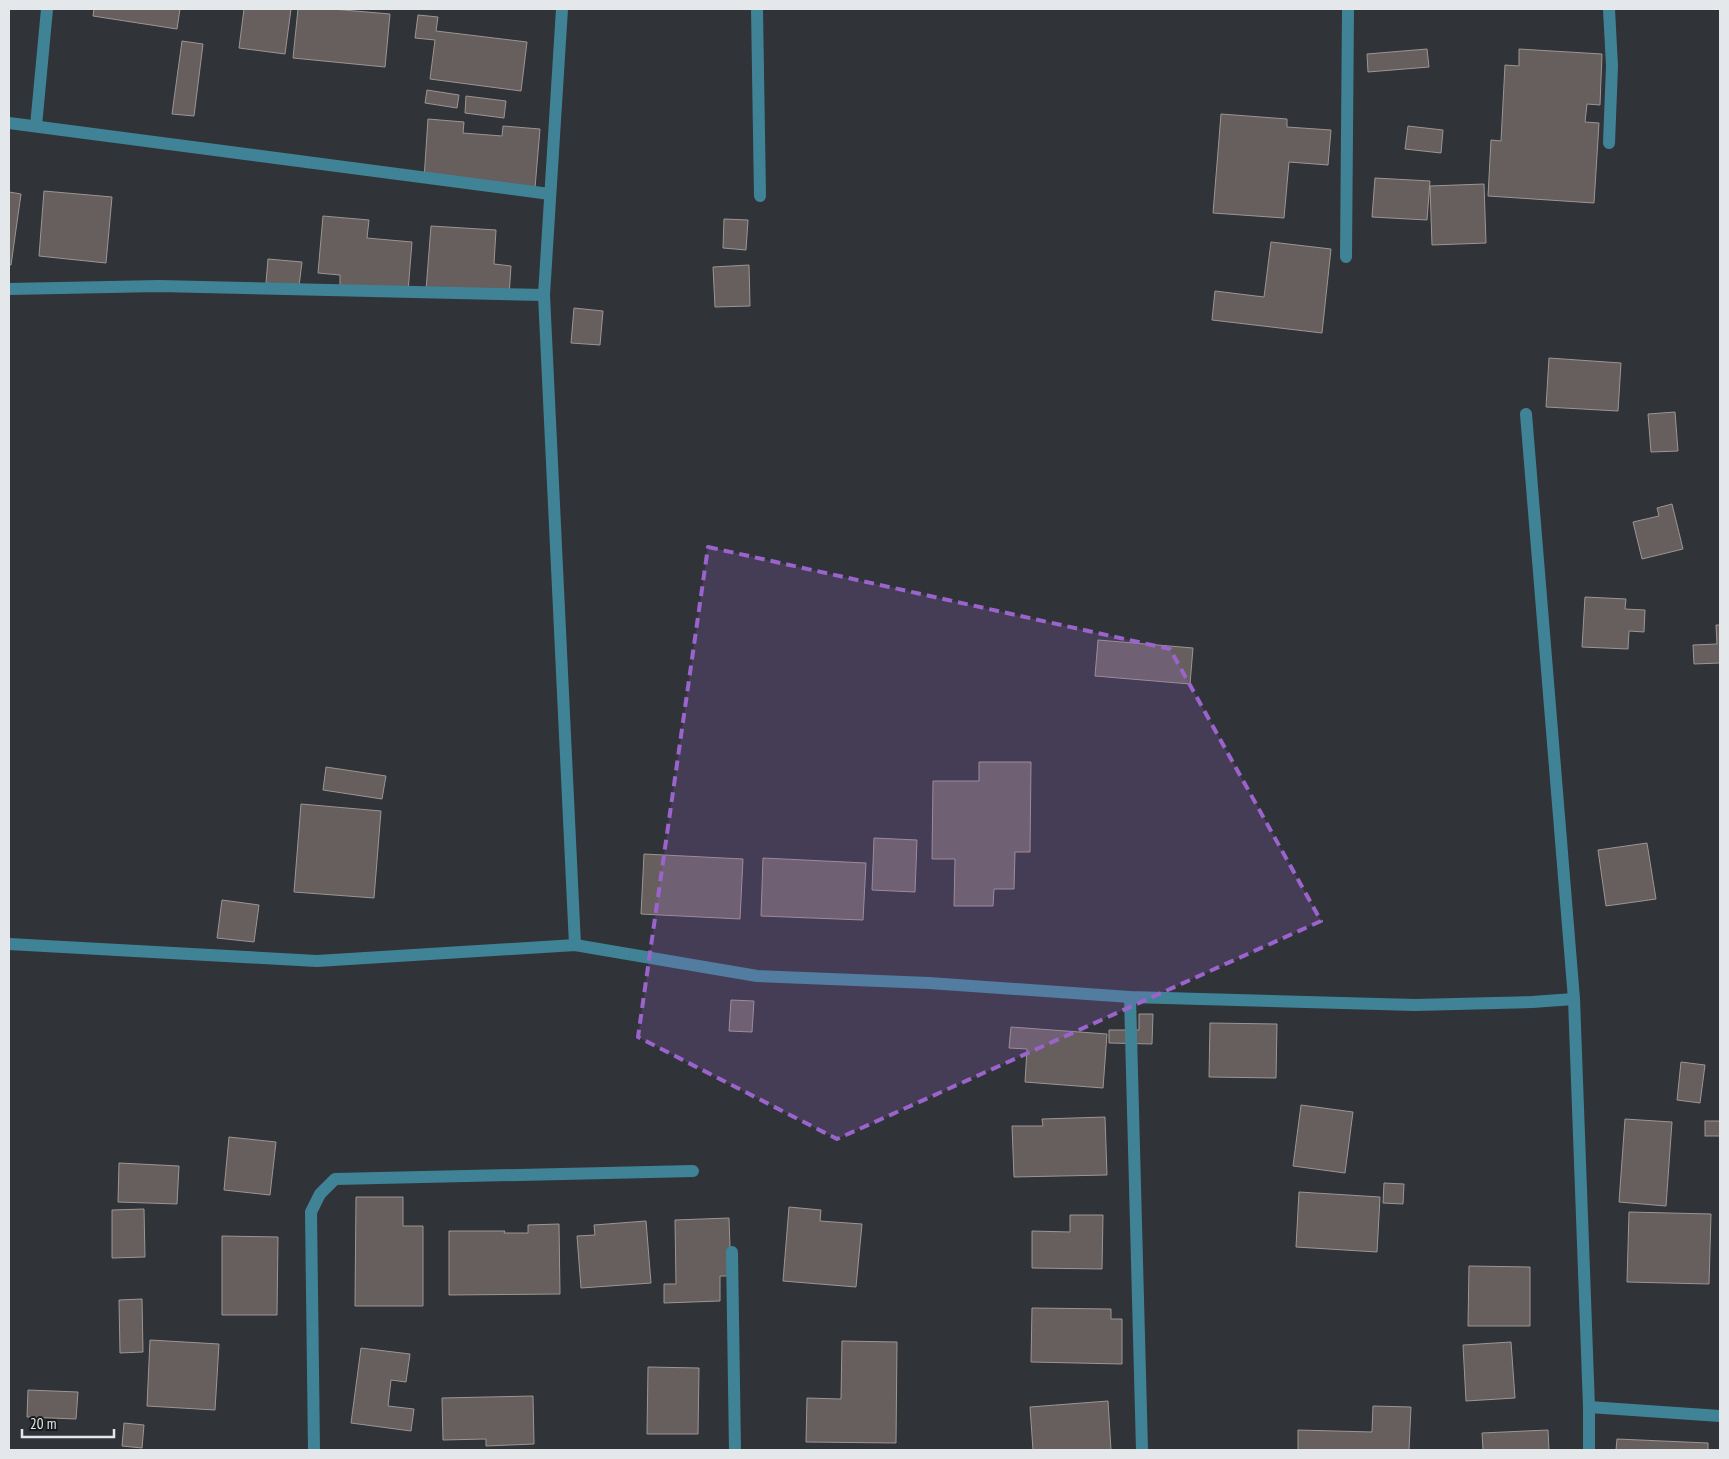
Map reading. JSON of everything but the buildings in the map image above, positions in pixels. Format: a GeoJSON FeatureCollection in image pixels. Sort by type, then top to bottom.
{"type":"FeatureCollection","features":[{"type":"Feature","properties":{"kind":"street"},"geometry":{"type":"LineString","coordinates":[[36,126],[46,9]]}},
{"type":"Feature","properties":{"kind":"street"},"geometry":{"type":"LineString","coordinates":[[562,9],[544,295],[575,945]]}},
{"type":"Feature","properties":{"kind":"street"},"geometry":{"type":"LineString","coordinates":[[757,9],[760,196]]}},
{"type":"Feature","properties":{"kind":"street"},"geometry":{"type":"LineString","coordinates":[[1346,257],[1348,9]]}},
{"type":"Feature","properties":{"kind":"street"},"geometry":{"type":"LineString","coordinates":[[1609,9],[1612,66],[1609,143]]}},
{"type":"Feature","properties":{"kind":"street"},"geometry":{"type":"LineString","coordinates":[[9,123],[550,194]]}},
{"type":"Feature","properties":{"kind":"street"},"geometry":{"type":"LineString","coordinates":[[9,289],[159,286],[544,295]]}},
{"type":"Feature","properties":{"kind":"street"},"geometry":{"type":"LineString","coordinates":[[1526,414],[1574,999],[1589,1450]]}},
{"type":"Feature","properties":{"kind":"street"},"geometry":{"type":"LineString","coordinates":[[9,944],[317,961],[575,945],[757,976],[929,983],[1130,997],[1415,1005],[1574,999]]}},
{"type":"Feature","properties":{"kind":"street"},"geometry":{"type":"LineString","coordinates":[[1130,997],[1142,1450]]}},
{"type":"Feature","properties":{"kind":"street"},"geometry":{"type":"LineString","coordinates":[[314,1450],[311,1212],[320,1194],[335,1179],[692,1171]]}},
{"type":"Feature","properties":{"kind":"street"},"geometry":{"type":"LineString","coordinates":[[732,1252],[735,1450]]}},
{"type":"Feature","properties":{"kind":"street"},"geometry":{"type":"LineString","coordinates":[[1589,1407],[1720,1416]]}},
{"type":"Feature","properties":{"kind":"highlighted area"},"geometry":{"type":"Polygon","coordinates":[[[708,547],[1170,649],[1321,921],[837,1139],[638,1037],[708,547]]]}}]}
